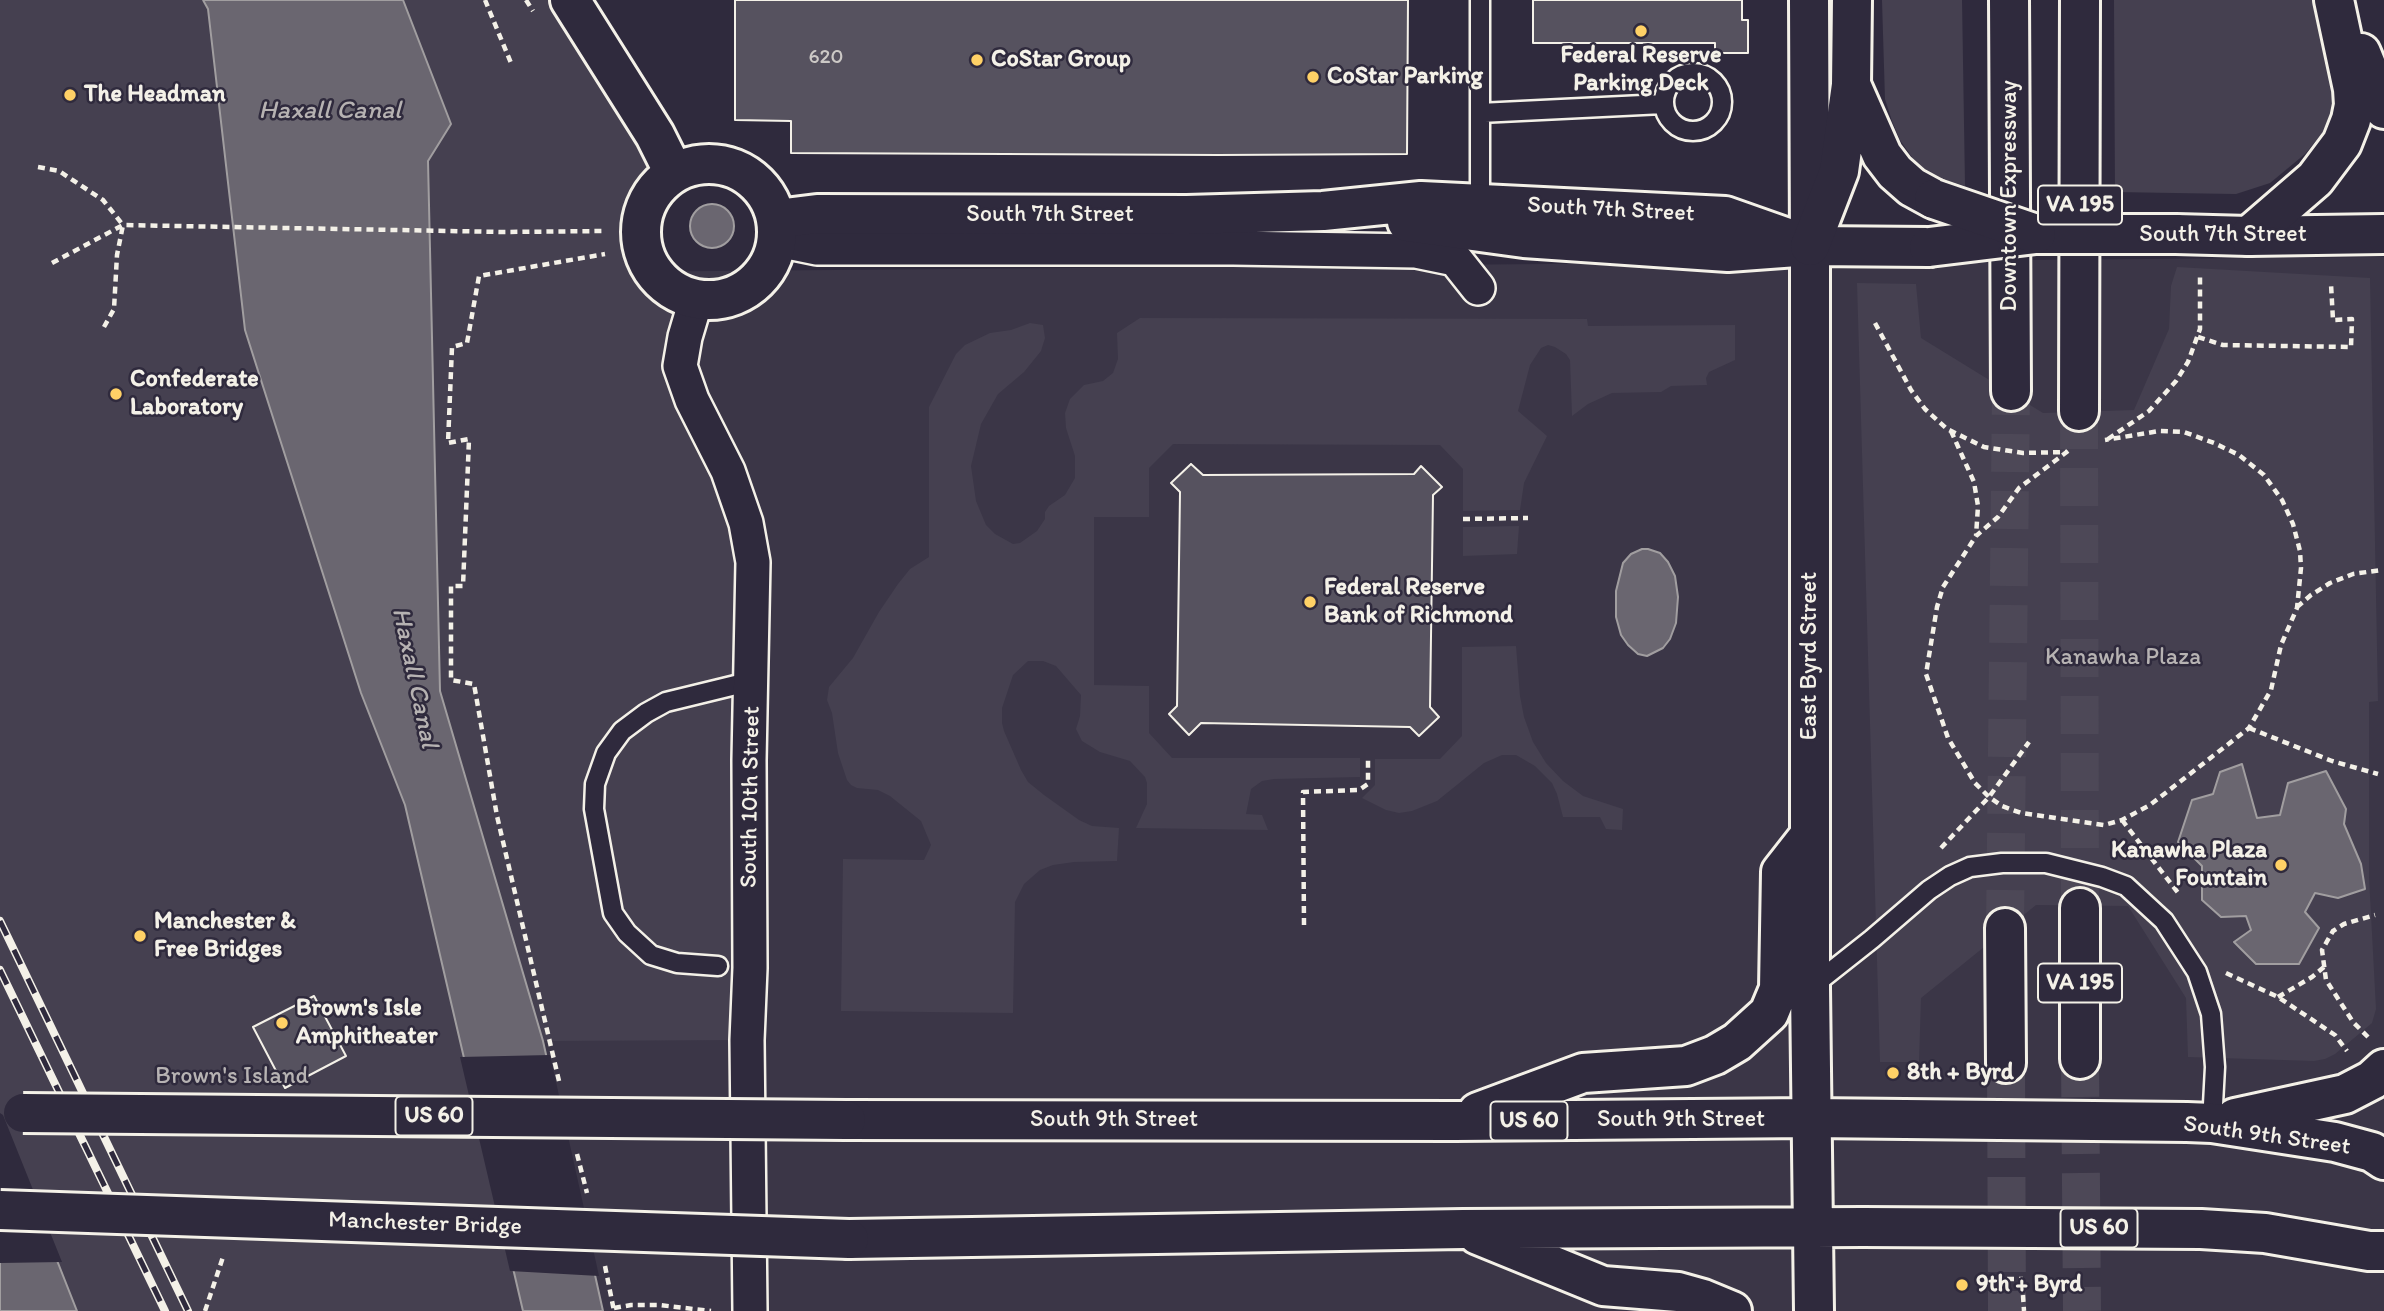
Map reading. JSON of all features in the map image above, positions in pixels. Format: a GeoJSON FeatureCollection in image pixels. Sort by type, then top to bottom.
{"type":"FeatureCollection","features":[{"type":"Feature","properties":{"kind":"main road"},"geometry":{"type":"LineString","coordinates":[[570,0],[655,135],[674,173]]}},
{"type":"Feature","properties":{"kind":"main road","name":"East Byrd Street"},"geometry":{"type":"LineString","coordinates":[[1809,0],[1810,988],[1814,1311]]}},
{"type":"Feature","properties":{"kind":"main road"},"geometry":{"type":"LineString","coordinates":[[1810,246],[1839,171],[1851,85],[1853,0]]}},
{"type":"Feature","properties":{"kind":"main road","name":"Downtown Expressway"},"geometry":{"type":"LineString","coordinates":[[2009,0],[2011,391]]}},
{"type":"Feature","properties":{"kind":"main road","name":"VA 195"},"geometry":{"type":"LineString","coordinates":[[2079,411],[2080,0]]}},
{"type":"Feature","properties":{"kind":"main road"},"geometry":{"type":"LineString","coordinates":[[2335,0],[2384,109]]}},
{"type":"Feature","properties":{"kind":"main road"},"geometry":{"type":"LineString","coordinates":[[2249,236],[2315,179],[2342,144],[2351,120],[2353,89],[2335,0]]}},
{"type":"Feature","properties":{"kind":"main road"},"geometry":{"type":"LineString","coordinates":[[1851,85],[1882,155],[1895,172],[1912,187],[1934,199],[2036,234]]}},
{"type":"Feature","properties":{"kind":"main road"},"geometry":{"type":"LineString","coordinates":[[698,164],[719,164],[739,171],[756,183],[770,199],[777,230],[771,262],[758,281],[740,294],[718,301],[696,300],[670,289],[657,277],[648,262],[642,246],[641,230],[644,211],[652,194],[663,181],[674,173],[698,164]]}},
{"type":"Feature","properties":{"kind":"main road","name":"South 7th Street"},"geometry":{"type":"LineString","coordinates":[[777,230],[817,214],[1187,215],[1323,211],[1421,201],[1725,216],[1810,246]]}},
{"type":"Feature","properties":{"kind":"main road","name":"South 7th Street"},"geometry":{"type":"LineString","coordinates":[[1323,211],[1524,238],[1728,252],[1810,246],[1928,247],[2036,234],[2384,234]]}},
{"type":"Feature","properties":{"kind":"main road"},"geometry":{"type":"LineString","coordinates":[[1455,1121],[1583,1073],[1686,1066],[1715,1055],[1737,1042],[1759,1024],[1774,1005],[1780,981],[1781,872],[1810,835]]}},
{"type":"Feature","properties":{"kind":"main road","name":"VA 195"},"geometry":{"type":"LineString","coordinates":[[2080,908],[2080,1059]]}},
{"type":"Feature","properties":{"kind":"main road","name":"VA 195"},"geometry":{"type":"LineString","coordinates":[[2005,928],[2006,1063]]}},
{"type":"Feature","properties":{"kind":"main road","name":"US 60"},"geometry":{"type":"LineString","coordinates":[[2212,1123],[2345,1094],[2372,1080],[2376,1053]]}},
{"type":"Feature","properties":{"kind":"main road","name":"South 9th Street"},"geometry":{"type":"LineString","coordinates":[[0,1113],[846,1120],[1455,1121],[1811,1118],[2212,1123],[2335,1142],[2372,1152],[2384,1160]]}},
{"type":"Feature","properties":{"kind":"main road","name":"Manchester Bridge"},"geometry":{"type":"LineString","coordinates":[[0,1210],[849,1239],[1463,1229]]}},
{"type":"Feature","properties":{"kind":"main road","name":"US 60"},"geometry":{"type":"LineString","coordinates":[[1463,1229],[1812,1226],[2201,1229],[2265,1233],[2369,1251],[2384,1251]]}},
{"type":"Feature","properties":{"kind":"main road"},"geometry":{"type":"LineString","coordinates":[[1463,1229],[1603,1286],[1678,1292],[1732,1311]]}},
{"type":"Feature","properties":{"kind":"street"},"geometry":{"type":"LineString","coordinates":[[777,230],[817,248],[1416,251],[1455,259],[1478,288]]}},
{"type":"Feature","properties":{"kind":"street","name":"South 10th Street"},"geometry":{"type":"LineString","coordinates":[[696,300],[680,366],[692,400],[728,471],[746,523],[753,562],[747,1040],[750,1311]]}},
{"type":"Feature","properties":{"kind":"lane"},"geometry":{"type":"LineString","coordinates":[[1480,0],[1480,203]]}},
{"type":"Feature","properties":{"kind":"lane"},"geometry":{"type":"LineString","coordinates":[[1480,113],[1663,104]]}},
{"type":"Feature","properties":{"kind":"lane"},"geometry":{"type":"LineString","coordinates":[[718,966],[677,963],[651,955],[627,933],[613,913],[594,809],[595,784],[606,753],[622,731],[646,713],[666,702],[752,681]]}},
{"type":"Feature","properties":{"kind":"lane"},"geometry":{"type":"LineString","coordinates":[[1810,988],[1929,890],[1970,867],[2002,863],[2046,863],[2102,877],[2126,887],[2150,907],[2170,929],[2197,972],[2211,1014],[2215,1067],[2212,1123]]}},
{"type":"Feature","properties":{"kind":"path"},"geometry":{"type":"LineString","coordinates":[[485,0],[511,63]]}},
{"type":"Feature","properties":{"kind":"path"},"geometry":{"type":"LineString","coordinates":[[38,167],[59,171],[103,200],[123,225],[117,255],[114,309],[104,327]]}},
{"type":"Feature","properties":{"kind":"path"},"geometry":{"type":"LineString","coordinates":[[52,263],[123,225],[505,232],[603,231]]}},
{"type":"Feature","properties":{"kind":"path"},"geometry":{"type":"LineString","coordinates":[[562,1092],[497,816],[474,684],[451,680],[451,586],[463,586],[470,439],[448,443],[452,346],[467,343],[479,276],[606,254]]}},
{"type":"Feature","properties":{"kind":"path"},"geometry":{"type":"LineString","coordinates":[[2198,337],[2224,345],[2351,347],[2352,319],[2333,320],[2331,284]]}},
{"type":"Feature","properties":{"kind":"path"},"geometry":{"type":"LineString","coordinates":[[1950,430],[1974,482],[1978,506],[1976,536]]}},
{"type":"Feature","properties":{"kind":"path"},"geometry":{"type":"LineString","coordinates":[[2068,452],[2019,488],[1998,517],[1976,536],[1943,587],[1926,674],[1948,738],[1975,782],[1989,796],[2002,806],[2021,813],[2104,825],[2122,820],[2150,805],[2249,728],[2271,691],[2281,645],[2297,607],[2300,592],[2300,551],[2293,524],[2282,500],[2264,475],[2239,455],[2185,432],[2159,431],[2105,440]]}},
{"type":"Feature","properties":{"kind":"path"},"geometry":{"type":"LineString","coordinates":[[1462,519],[1528,518]]}},
{"type":"Feature","properties":{"kind":"path"},"geometry":{"type":"LineString","coordinates":[[2297,607],[2330,583],[2353,574],[2381,570]]}},
{"type":"Feature","properties":{"kind":"path"},"geometry":{"type":"LineString","coordinates":[[2249,728],[2332,761],[2378,774]]}},
{"type":"Feature","properties":{"kind":"path"},"geometry":{"type":"LineString","coordinates":[[1989,796],[2029,742]]}},
{"type":"Feature","properties":{"kind":"path"},"geometry":{"type":"LineString","coordinates":[[1304,925],[1303,792],[1359,790],[1368,785],[1368,758]]}},
{"type":"Feature","properties":{"kind":"path"},"geometry":{"type":"LineString","coordinates":[[2375,915],[2344,924],[2333,931],[2322,950],[2326,980],[2376,1053]]}},
{"type":"Feature","properties":{"kind":"path"},"geometry":{"type":"LineString","coordinates":[[2278,997],[2312,977],[2324,966]]}},
{"type":"Feature","properties":{"kind":"path"},"geometry":{"type":"LineString","coordinates":[[2216,969],[2278,997],[2334,1035],[2349,1054]]}},
{"type":"Feature","properties":{"kind":"path"},"geometry":{"type":"LineString","coordinates":[[575,1145],[588,1198]]}},
{"type":"Feature","properties":{"kind":"path"},"geometry":{"type":"LineString","coordinates":[[603,1260],[614,1310],[631,1305],[659,1305],[711,1311]]}},
{"type":"Feature","properties":{"kind":"path"},"geometry":{"type":"LineString","coordinates":[[1995,1279],[2023,1279]]}},
{"type":"Feature","properties":{"kind":"path"},"geometry":{"type":"LineString","coordinates":[[2023,1295],[2024,1311]]}},
{"type":"Feature","properties":{"kind":"shaded area"},"geometry":{"type":"Polygon","coordinates":[[[2384,257],[2384,1311],[189,1311],[0,277],[2384,257]]]}},
{"type":"Feature","properties":{"kind":"green space","name":"Brown's Island"},"geometry":{"type":"Polygon","coordinates":[[[0,0],[202,0],[208,8],[361,693],[405,805],[523,1311],[77,1311],[0,1116],[0,0]]]}},
{"type":"Feature","properties":{"kind":"green space"},"geometry":{"type":"Polygon","coordinates":[[[403,0],[570,0],[663,181],[652,194],[644,211],[642,246],[657,277],[682,296],[685,337],[746,523],[747,1040],[543,1041],[440,691],[428,160],[451,123],[403,0]]]}},
{"type":"Feature","properties":{"kind":"green space"},"geometry":{"type":"Polygon","coordinates":[[[1882,0],[1962,0],[1965,186],[1933,176],[1914,160],[1900,140],[1885,99],[1882,0]]]}},
{"type":"Feature","properties":{"kind":"green space"},"geometry":{"type":"Polygon","coordinates":[[[2114,0],[2313,0],[2327,33],[2339,94],[2329,125],[2305,154],[2270,183],[2236,194],[2115,192],[2114,0]]]}},
{"type":"Feature","properties":{"kind":"green space","name":"Kanawha Plaza"},"geometry":{"type":"Polygon","coordinates":[[[2177,267],[2370,278],[2378,701],[2369,702],[2369,877],[2376,1009],[2372,1023],[2335,1054],[2325,1059],[2314,1061],[2188,1057],[2186,998],[2128,906],[2036,905],[1921,998],[1919,1062],[1880,1062],[1857,283],[1916,284],[1921,338],[2043,413],[2134,410],[2169,329],[2171,286],[2177,267]]]}},
{"type":"Feature","properties":{"kind":"green space"},"geometry":{"type":"Polygon","coordinates":[[[1140,318],[1587,319],[1588,326],[1735,325],[1735,360],[1709,372],[1707,385],[1671,386],[1661,392],[1612,393],[1588,404],[1572,416],[1570,360],[1555,347],[1548,345],[1541,348],[1530,365],[1518,411],[1547,436],[1524,483],[1520,510],[1463,511],[1463,469],[1440,445],[1173,444],[1149,468],[1149,517],[1094,517],[1094,685],[1149,686],[1149,733],[1172,758],[1360,758],[1360,777],[1262,781],[1251,789],[1246,814],[1262,815],[1268,830],[1136,828],[1147,804],[1145,777],[1130,761],[1100,752],[1082,741],[1076,729],[1081,695],[1056,666],[1043,661],[1028,661],[1013,675],[1002,708],[1004,731],[1021,770],[1028,782],[1079,820],[1092,826],[1119,828],[1117,861],[1053,865],[1040,870],[1024,884],[1015,902],[1013,1013],[841,1011],[843,859],[924,860],[931,845],[921,821],[890,796],[878,790],[857,788],[847,780],[838,753],[832,713],[827,700],[829,687],[853,658],[898,584],[910,569],[929,557],[929,407],[956,354],[965,345],[990,333],[1011,330],[1030,323],[1043,325],[1045,338],[1041,351],[1024,372],[998,394],[981,424],[971,466],[976,501],[986,525],[995,534],[1013,544],[1020,543],[1037,531],[1049,506],[1065,495],[1075,478],[1075,456],[1066,428],[1065,413],[1070,399],[1084,385],[1103,381],[1113,373],[1118,359],[1117,333],[1140,318]]]}},
{"type":"Feature","properties":{"kind":"green space"},"geometry":{"type":"Polygon","coordinates":[[[1519,526],[1517,554],[1463,556],[1463,527],[1519,526]]]}},
{"type":"Feature","properties":{"kind":"green space"},"geometry":{"type":"Polygon","coordinates":[[[1516,646],[1520,696],[1533,742],[1546,763],[1563,781],[1583,796],[1623,809],[1622,830],[1606,829],[1600,817],[1563,817],[1552,783],[1535,766],[1516,755],[1502,755],[1484,763],[1437,801],[1412,811],[1399,813],[1386,810],[1362,798],[1375,785],[1375,759],[1440,759],[1462,736],[1462,647],[1516,646]]]}},
{"type":"Feature","properties":{"kind":"water","name":"Haxall Canal"},"geometry":{"type":"Polygon","coordinates":[[[203,0],[403,0],[451,124],[428,161],[440,691],[543,1041],[603,1311],[523,1311],[405,805],[361,693],[245,330],[208,9],[203,0]]]}},
{"type":"Feature","properties":{"kind":"water"},"geometry":{"type":"Polygon","coordinates":[[[712,204],[727,211],[734,226],[727,241],[712,248],[697,241],[690,226],[697,211],[712,204]]]}},
{"type":"Feature","properties":{"kind":"water"},"geometry":{"type":"Polygon","coordinates":[[[1642,549],[1660,553],[1668,562],[1675,576],[1678,597],[1676,623],[1670,639],[1663,648],[1647,656],[1638,654],[1628,645],[1621,635],[1616,617],[1616,591],[1623,563],[1631,554],[1642,549]]]}},
{"type":"Feature","properties":{"kind":"water","name":"Kanawha Plaza Fountain"},"geometry":{"type":"Polygon","coordinates":[[[2242,764],[2257,818],[2280,815],[2288,783],[2326,771],[2346,809],[2344,824],[2361,864],[2365,889],[2338,898],[2315,893],[2305,912],[2319,928],[2299,964],[2256,964],[2234,942],[2251,930],[2246,916],[2221,917],[2202,900],[2202,866],[2178,842],[2192,800],[2213,794],[2220,772],[2242,764]]]}},
{"type":"Feature","properties":{"kind":"water"},"geometry":{"type":"Polygon","coordinates":[[[0,1116],[77,1311],[0,1311],[0,1116]]]}},
{"type":"Feature","properties":{"kind":"pier"},"geometry":{"type":"Polygon","coordinates":[[[550,1055],[599,1276],[510,1271],[460,1057],[550,1055]]]}},
{"type":"Feature","properties":{"kind":"pier"},"geometry":{"type":"Polygon","coordinates":[[[0,1113],[3,1115],[62,1262],[0,1263],[0,1113]]]}},
{"type":"Feature","properties":{"kind":"building","name":"CoStar Group"},"geometry":{"type":"Polygon","coordinates":[[[735,0],[1408,0],[1407,154],[791,153],[791,121],[735,120],[735,0]]]}},
{"type":"Feature","properties":{"kind":"building","name":"Federal Reserve Parking Deck"},"geometry":{"type":"Polygon","coordinates":[[[1533,0],[1742,0],[1742,20],[1748,20],[1748,53],[1715,53],[1715,43],[1533,43],[1533,0]]]}},
{"type":"Feature","properties":{"kind":"building"},"geometry":{"type":"Polygon","coordinates":[[[1191,464],[1203,475],[1414,474],[1421,466],[1442,487],[1433,495],[1430,707],[1439,717],[1419,736],[1410,727],[1201,723],[1189,735],[1169,714],[1177,706],[1180,492],[1171,483],[1191,464]]]}},
{"type":"Feature","properties":{"kind":"building"},"geometry":{"type":"Polygon","coordinates":[[[314,996],[346,1056],[285,1088],[253,1027],[314,996]]]}},
{"type":"Feature","properties":{"kind":"tunnel"},"geometry":{"type":"LineString","coordinates":[[2005,928],[2011,391]]}},
{"type":"Feature","properties":{"kind":"tunnel"},"geometry":{"type":"LineString","coordinates":[[2079,411],[2080,908]]}},
{"type":"Feature","properties":{"kind":"tunnel"},"geometry":{"type":"LineString","coordinates":[[2080,1059],[2082,1311]]}},
{"type":"Feature","properties":{"kind":"tunnel"},"geometry":{"type":"LineString","coordinates":[[2006,1063],[2007,1311]]}},
{"type":"Feature","properties":{"kind":"railway"},"geometry":{"type":"LineString","coordinates":[[0,921],[188,1311]]}},
{"type":"Feature","properties":{"kind":"railway"},"geometry":{"type":"LineString","coordinates":[[0,970],[165,1311]]}},
{"type":"Feature","properties":{"kind":"place","name":"Federal Reserve Parking Deck"},"geometry":{"type":"Point","coordinates":[1641,31]}},
{"type":"Feature","properties":{"kind":"place","name":"CoStar Group"},"geometry":{"type":"Point","coordinates":[977,60]}},
{"type":"Feature","properties":{"kind":"place","name":"CoStar Parking"},"geometry":{"type":"Point","coordinates":[1313,77]}},
{"type":"Feature","properties":{"kind":"place","name":"The Headman"},"geometry":{"type":"Point","coordinates":[70,95]}},
{"type":"Feature","properties":{"kind":"place","name":"Confederate Laboratory"},"geometry":{"type":"Point","coordinates":[116,394]}},
{"type":"Feature","properties":{"kind":"place","name":"Federal Reserve Bank of Richmond"},"geometry":{"type":"Point","coordinates":[1310,602]}},
{"type":"Feature","properties":{"kind":"place","name":"Kanawha Plaza Fountain"},"geometry":{"type":"Point","coordinates":[2281,865]}},
{"type":"Feature","properties":{"kind":"place","name":"Manchester & Free Bridges"},"geometry":{"type":"Point","coordinates":[140,936]}},
{"type":"Feature","properties":{"kind":"place","name":"Brown's Isle Amphitheater"},"geometry":{"type":"Point","coordinates":[282,1023]}},
{"type":"Feature","properties":{"kind":"place","name":"8th + Byrd"},"geometry":{"type":"Point","coordinates":[1893,1073]}},
{"type":"Feature","properties":{"kind":"place","name":"9th + Byrd"},"geometry":{"type":"Point","coordinates":[1962,1285]}}]}
